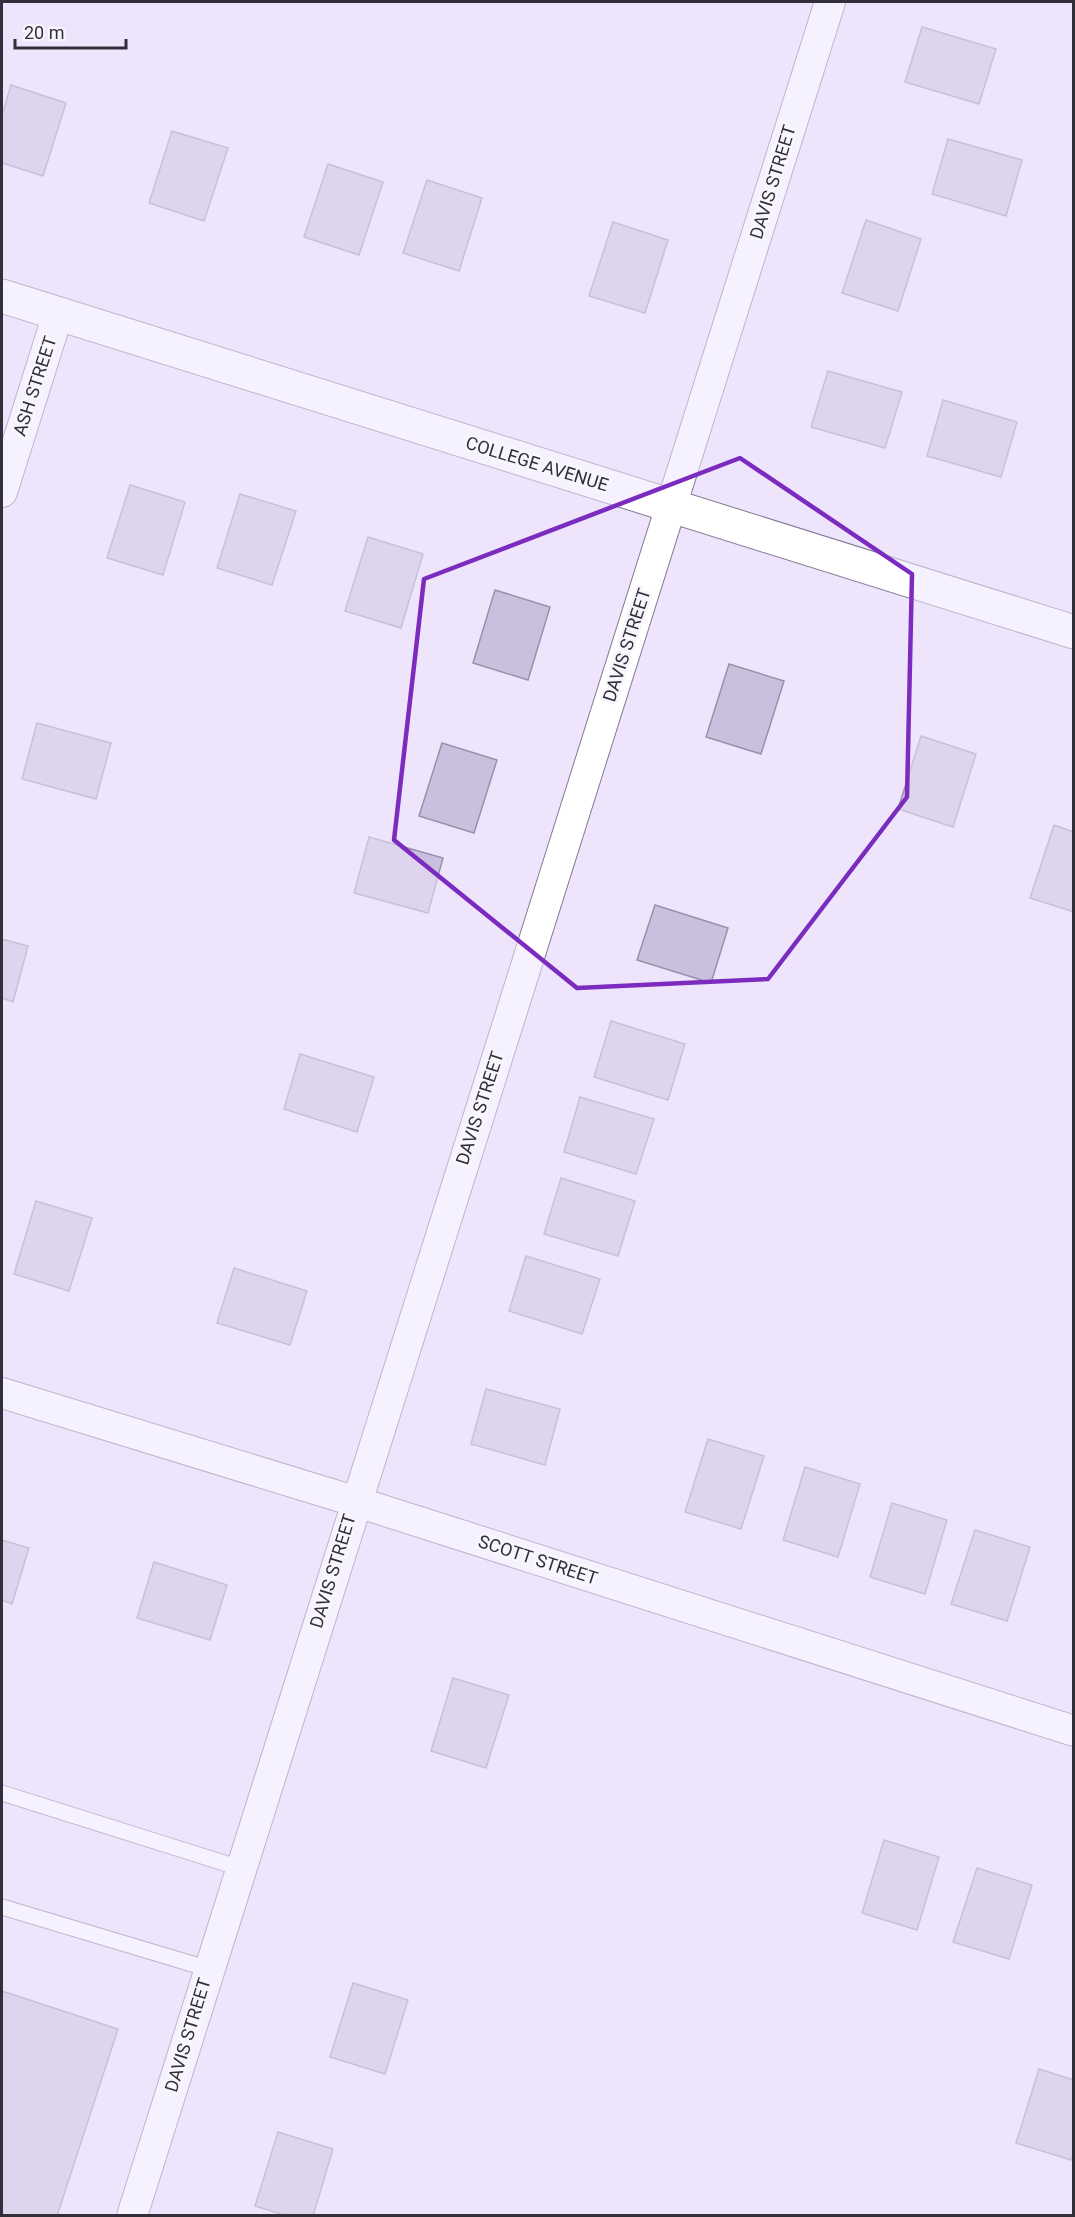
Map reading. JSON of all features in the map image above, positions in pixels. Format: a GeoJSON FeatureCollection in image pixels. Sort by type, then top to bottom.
{"type":"FeatureCollection","features":[{"type":"Feature","properties":{"kind":"street","name":"DAVIS STREET"},"geometry":{"type":"LineString","coordinates":[[132,2216],[354,1501],[672,506],[830,2]]}},
{"type":"Feature","properties":{"kind":"street","name":"COLLEGE AVENUE"},"geometry":{"type":"LineString","coordinates":[[2,296],[1074,632]]}},
{"type":"Feature","properties":{"kind":"street","name":"ASH STREET"},"geometry":{"type":"LineString","coordinates":[[2,492],[58,314]]}},
{"type":"Feature","properties":{"kind":"street","name":"SCOTT STREET"},"geometry":{"type":"LineString","coordinates":[[2,1393],[354,1501],[1074,1731]]}},
{"type":"Feature","properties":{"kind":"lane"},"geometry":{"type":"LineString","coordinates":[[2,1793],[240,1868]]}},
{"type":"Feature","properties":{"kind":"lane"},"geometry":{"type":"LineString","coordinates":[[2,1907],[209,1969]]}},
{"type":"Feature","properties":{"kind":"highlighted area"},"geometry":{"type":"Polygon","coordinates":[[[740,458],[912,574],[907,797],[768,979],[577,988],[394,840],[424,579],[740,458]]]}},
{"type":"Feature","properties":{"kind":"building"},"geometry":{"type":"Polygon","coordinates":[[[922,27],[996,49],[979,104],[905,82],[922,27]]]}},
{"type":"Feature","properties":{"kind":"building"},"geometry":{"type":"Polygon","coordinates":[[[11,85],[66,103],[43,176],[2,163],[2,115],[11,85]]]}},
{"type":"Feature","properties":{"kind":"building"},"geometry":{"type":"Polygon","coordinates":[[[172,131],[228,148],[204,221],[149,203],[172,131]]]}},
{"type":"Feature","properties":{"kind":"building"},"geometry":{"type":"Polygon","coordinates":[[[948,139],[1022,160],[1006,216],[932,194],[948,139]]]}},
{"type":"Feature","properties":{"kind":"building"},"geometry":{"type":"Polygon","coordinates":[[[328,164],[383,182],[359,255],[304,237],[328,164]]]}},
{"type":"Feature","properties":{"kind":"building"},"geometry":{"type":"Polygon","coordinates":[[[427,180],[482,198],[459,271],[403,253],[427,180]]]}},
{"type":"Feature","properties":{"kind":"building"},"geometry":{"type":"Polygon","coordinates":[[[866,220],[921,239],[898,311],[842,293],[866,220]]]}},
{"type":"Feature","properties":{"kind":"building"},"geometry":{"type":"Polygon","coordinates":[[[613,222],[668,240],[645,313],[589,296],[613,222]]]}},
{"type":"Feature","properties":{"kind":"building"},"geometry":{"type":"Polygon","coordinates":[[[828,371],[902,392],[885,448],[811,427],[828,371]]]}},
{"type":"Feature","properties":{"kind":"building"},"geometry":{"type":"Polygon","coordinates":[[[943,400],[1017,422],[1001,477],[927,456],[943,400]]]}},
{"type":"Feature","properties":{"kind":"building"},"geometry":{"type":"Polygon","coordinates":[[[130,485],[185,502],[163,575],[107,558],[130,485]]]}},
{"type":"Feature","properties":{"kind":"building"},"geometry":{"type":"Polygon","coordinates":[[[240,494],[296,511],[272,585],[217,568],[240,494]]]}},
{"type":"Feature","properties":{"kind":"building"},"geometry":{"type":"Polygon","coordinates":[[[368,537],[423,554],[401,628],[345,611],[368,537]]]}},
{"type":"Feature","properties":{"kind":"building"},"geometry":{"type":"Polygon","coordinates":[[[495,590],[550,607],[528,680],[473,663],[495,590]]]}},
{"type":"Feature","properties":{"kind":"building"},"geometry":{"type":"Polygon","coordinates":[[[729,664],[784,681],[761,754],[706,737],[729,664]]]}},
{"type":"Feature","properties":{"kind":"building"},"geometry":{"type":"Polygon","coordinates":[[[37,723],[111,743],[96,799],[22,779],[37,723]]]}},
{"type":"Feature","properties":{"kind":"building"},"geometry":{"type":"Polygon","coordinates":[[[921,736],[976,754],[953,827],[898,809],[921,736]]]}},
{"type":"Feature","properties":{"kind":"building"},"geometry":{"type":"Polygon","coordinates":[[[442,743],[497,760],[474,833],[419,816],[442,743]]]}},
{"type":"Feature","properties":{"kind":"building"},"geometry":{"type":"Polygon","coordinates":[[[1054,825],[1074,832],[1074,912],[1030,898],[1054,825]]]}},
{"type":"Feature","properties":{"kind":"building"},"geometry":{"type":"Polygon","coordinates":[[[369,837],[443,858],[428,913],[354,893],[369,837]]]}},
{"type":"Feature","properties":{"kind":"building"},"geometry":{"type":"Polygon","coordinates":[[[655,905],[728,928],[711,983],[637,960],[655,905]]]}},
{"type":"Feature","properties":{"kind":"building"},"geometry":{"type":"Polygon","coordinates":[[[2,939],[28,946],[13,1002],[2,998],[2,939]]]}},
{"type":"Feature","properties":{"kind":"building"},"geometry":{"type":"Polygon","coordinates":[[[611,1021],[685,1044],[668,1100],[594,1077],[611,1021]]]}},
{"type":"Feature","properties":{"kind":"building"},"geometry":{"type":"Polygon","coordinates":[[[300,1054],[374,1077],[357,1132],[284,1109],[300,1054]]]}},
{"type":"Feature","properties":{"kind":"building"},"geometry":{"type":"Polygon","coordinates":[[[580,1097],[654,1119],[636,1174],[564,1152],[580,1097]]]}},
{"type":"Feature","properties":{"kind":"building"},"geometry":{"type":"Polygon","coordinates":[[[561,1178],[635,1201],[618,1256],[544,1234],[561,1178]]]}},
{"type":"Feature","properties":{"kind":"building"},"geometry":{"type":"Polygon","coordinates":[[[36,1201],[92,1218],[69,1291],[14,1274],[36,1201]]]}},
{"type":"Feature","properties":{"kind":"building"},"geometry":{"type":"Polygon","coordinates":[[[526,1256],[600,1279],[582,1334],[509,1311],[526,1256]]]}},
{"type":"Feature","properties":{"kind":"building"},"geometry":{"type":"Polygon","coordinates":[[[234,1268],[307,1291],[290,1345],[217,1323],[234,1268]]]}},
{"type":"Feature","properties":{"kind":"building"},"geometry":{"type":"Polygon","coordinates":[[[486,1389],[560,1409],[545,1465],[471,1444],[486,1389]]]}},
{"type":"Feature","properties":{"kind":"building"},"geometry":{"type":"Polygon","coordinates":[[[708,1439],[764,1456],[741,1529],[685,1512],[708,1439]]]}},
{"type":"Feature","properties":{"kind":"building"},"geometry":{"type":"Polygon","coordinates":[[[805,1467],[860,1484],[838,1557],[783,1540],[805,1467]]]}},
{"type":"Feature","properties":{"kind":"building"},"geometry":{"type":"Polygon","coordinates":[[[892,1503],[947,1520],[925,1594],[870,1577],[892,1503]]]}},
{"type":"Feature","properties":{"kind":"building"},"geometry":{"type":"Polygon","coordinates":[[[975,1530],[1030,1547],[1007,1621],[951,1604],[975,1530]]]}},
{"type":"Feature","properties":{"kind":"building"},"geometry":{"type":"Polygon","coordinates":[[[2,1540],[29,1548],[12,1604],[2,1600],[2,1540]]]}},
{"type":"Feature","properties":{"kind":"building"},"geometry":{"type":"Polygon","coordinates":[[[154,1562],[227,1585],[210,1640],[137,1618],[154,1562]]]}},
{"type":"Feature","properties":{"kind":"building"},"geometry":{"type":"Polygon","coordinates":[[[453,1678],[509,1695],[486,1768],[431,1751],[453,1678]]]}},
{"type":"Feature","properties":{"kind":"building"},"geometry":{"type":"Polygon","coordinates":[[[884,1840],[939,1857],[917,1930],[862,1913],[884,1840]]]}},
{"type":"Feature","properties":{"kind":"building"},"geometry":{"type":"Polygon","coordinates":[[[977,1868],[1032,1885],[1009,1959],[953,1942],[977,1868]]]}},
{"type":"Feature","properties":{"kind":"building"},"geometry":{"type":"Polygon","coordinates":[[[353,1983],[408,2000],[385,2074],[330,2057],[353,1983]]]}},
{"type":"Feature","properties":{"kind":"building"},"geometry":{"type":"Polygon","coordinates":[[[2,1991],[118,2029],[57,2216],[2,2216],[2,1991]]]}},
{"type":"Feature","properties":{"kind":"building"},"geometry":{"type":"Polygon","coordinates":[[[1039,2069],[1074,2080],[1074,2153],[1071,2160],[1016,2143],[1039,2069]]]}},
{"type":"Feature","properties":{"kind":"building"},"geometry":{"type":"Polygon","coordinates":[[[278,2132],[333,2149],[313,2216],[287,2216],[255,2206],[278,2132]]]}}]}
